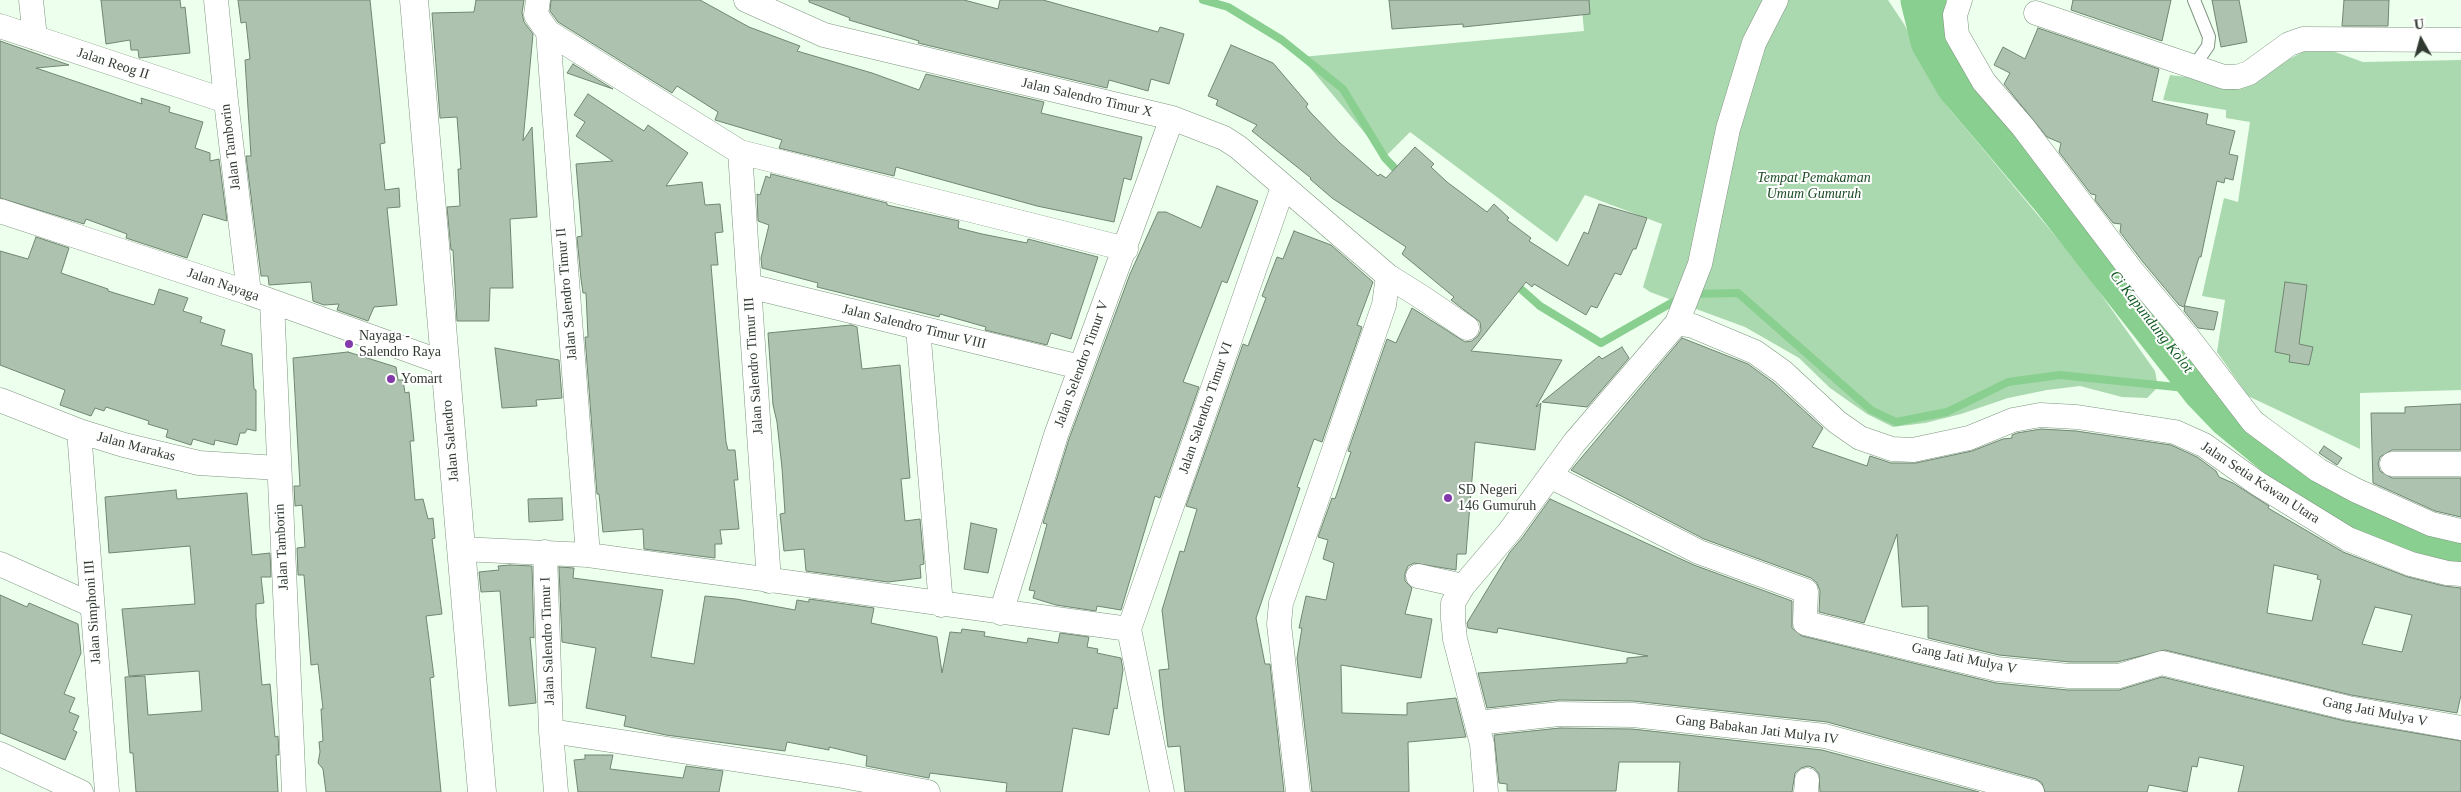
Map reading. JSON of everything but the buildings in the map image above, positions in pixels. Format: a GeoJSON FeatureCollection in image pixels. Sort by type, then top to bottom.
{"type":"FeatureCollection","features":[{"type":"Feature","properties":{"kind":"street"},"geometry":{"type":"LineString","coordinates":[[31,0],[35,38]]}},
{"type":"Feature","properties":{"kind":"street","name":"Jalan Tamborin"},"geometry":{"type":"LineString","coordinates":[[216,0],[249,293]]}},
{"type":"Feature","properties":{"kind":"street","name":"Jalan Salendro"},"geometry":{"type":"LineString","coordinates":[[414,0],[482,792]]}},
{"type":"Feature","properties":{"kind":"street"},"geometry":{"type":"LineString","coordinates":[[538,0],[536,15],[548,32],[740,152],[1126,249]]}},
{"type":"Feature","properties":{"kind":"street","name":"Jalan Salendro Timur X"},"geometry":{"type":"LineString","coordinates":[[746,0],[824,35],[1172,118],[1224,138],[1238,147],[1388,276],[1467,328]]}},
{"type":"Feature","properties":{"kind":"street"},"geometry":{"type":"LineString","coordinates":[[1486,792],[1482,744],[1455,639],[1452,619],[1453,602],[1463,586],[1509,532],[1574,443],[1679,317],[1700,264],[1728,129],[1754,43],[1776,0]]}},
{"type":"Feature","properties":{"kind":"street"},"geometry":{"type":"LineString","coordinates":[[1960,0],[1955,15],[1957,35],[1984,82],[2023,127],[2132,271],[2190,340],[2253,422],[2318,470],[2355,490],[2430,524],[2461,531]]}},
{"type":"Feature","properties":{"kind":"street"},"geometry":{"type":"LineString","coordinates":[[2036,13],[2224,77],[2237,77],[2249,73],[2289,44],[2303,39],[2461,40]]}},
{"type":"Feature","properties":{"kind":"street","name":"Jalan Reog II"},"geometry":{"type":"LineString","coordinates":[[0,26],[226,101]]}},
{"type":"Feature","properties":{"kind":"street","name":"Jalan Salendro Timur II"},"geometry":{"type":"LineString","coordinates":[[548,32],[588,556]]}},
{"type":"Feature","properties":{"kind":"street","name":"Jalan Selendro Timur V"},"geometry":{"type":"LineString","coordinates":[[1001,613],[1056,435],[1126,249],[1172,118]]}},
{"type":"Feature","properties":{"kind":"street","name":"Jalan Salendro Timur III"},"geometry":{"type":"LineString","coordinates":[[740,152],[769,581]]}},
{"type":"Feature","properties":{"kind":"street","name":"Jalan Salendro Timur VI"},"geometry":{"type":"LineString","coordinates":[[1129,630],[1283,187]]}},
{"type":"Feature","properties":{"kind":"street","name":"Jalan Nayaga"},"geometry":{"type":"LineString","coordinates":[[0,211],[249,293],[444,363]]}},
{"type":"Feature","properties":{"kind":"street"},"geometry":{"type":"LineString","coordinates":[[1298,792],[1279,624],[1281,603],[1384,305],[1388,276]]}},
{"type":"Feature","properties":{"kind":"street","name":"Jalan Salendro Timur VIII"},"geometry":{"type":"LineString","coordinates":[[749,286],[1080,367]]}},
{"type":"Feature","properties":{"kind":"street","name":"Jalan Tamborin"},"geometry":{"type":"LineString","coordinates":[[272,302],[294,792]]}},
{"type":"Feature","properties":{"kind":"street","name":"Jalan Setia Kawan Utara"},"geometry":{"type":"LineString","coordinates":[[1679,317],[1693,326],[1755,352],[1783,372],[1837,422],[1860,438],[1892,449],[1914,450],[1970,438],[2013,420],[2040,416],[2077,417],[2175,432],[2204,445],[2257,483],[2348,539],[2411,564],[2446,573],[2461,574]]}},
{"type":"Feature","properties":{"kind":"street"},"geometry":{"type":"LineString","coordinates":[[918,328],[942,605]]}},
{"type":"Feature","properties":{"kind":"street","name":"Jalan Marakas"},"geometry":{"type":"LineString","coordinates":[[0,400],[79,431],[199,463],[278,468]]}},
{"type":"Feature","properties":{"kind":"street","name":"Jalan Simphoni III"},"geometry":{"type":"LineString","coordinates":[[79,431],[107,792]]}},
{"type":"Feature","properties":{"kind":"street"},"geometry":{"type":"LineString","coordinates":[[2392,464],[2461,464]]}},
{"type":"Feature","properties":{"kind":"street","name":"Gang Jati Mulya V"},"geometry":{"type":"LineString","coordinates":[[1550,476],[1699,552],[1806,591],[1805,623],[1997,669],[2069,676],[2119,676],[2162,663],[2348,708],[2461,728]]}},
{"type":"Feature","properties":{"kind":"street"},"geometry":{"type":"LineString","coordinates":[[461,548],[588,556],[1129,630],[1162,792]]}},
{"type":"Feature","properties":{"kind":"street","name":"Jalan Salendro Timur I"},"geometry":{"type":"LineString","coordinates":[[545,552],[551,731],[556,792]]}},
{"type":"Feature","properties":{"kind":"street"},"geometry":{"type":"LineString","coordinates":[[0,564],[92,605]]}},
{"type":"Feature","properties":{"kind":"street"},"geometry":{"type":"LineString","coordinates":[[1418,576],[1463,586]]}},
{"type":"Feature","properties":{"kind":"street","name":"Gang Babakan Jati Mulya IV"},"geometry":{"type":"LineString","coordinates":[[1477,723],[1559,714],[1633,715],[1825,736],[2032,792]]}},
{"type":"Feature","properties":{"kind":"street"},"geometry":{"type":"LineString","coordinates":[[551,731],[843,784],[928,792]]}},
{"type":"Feature","properties":{"kind":"street"},"geometry":{"type":"LineString","coordinates":[[0,754],[81,792]]}},
{"type":"Feature","properties":{"kind":"lane"},"geometry":{"type":"LineString","coordinates":[[2187,64],[2199,59],[2208,46],[2209,37],[2194,0]]}},
{"type":"Feature","properties":{"kind":"green space","name":"Tempat Pemakaman Umum Gumuruh"},"geometry":{"type":"Polygon","coordinates":[[[1581,0],[1888,0],[1904,24],[1948,107],[2086,273],[2155,371],[2158,387],[2147,398],[2122,397],[2080,386],[2047,390],[2008,398],[1961,414],[1925,423],[1893,427],[1867,414],[1830,388],[1799,358],[1745,327],[1650,292],[1643,287],[1662,224],[1585,195],[1557,242],[1410,132],[1385,157],[1301,57],[1584,31],[1581,0]]]}},
{"type":"Feature","properties":{"kind":"green space"},"geometry":{"type":"Polygon","coordinates":[[[2316,45],[2363,62],[2461,60],[2461,390],[2360,393],[2360,449],[2248,396],[2217,352],[2225,300],[2202,296],[2224,198],[2238,202],[2250,122],[2226,118],[2226,110],[2163,100],[2170,75],[2242,84],[2316,45]]]}},
{"type":"Feature","properties":{"kind":"waterway"},"geometry":{"type":"LineString","coordinates":[[1203,0],[1228,7],[1282,40],[1343,89],[1385,158],[1402,176]]}},
{"type":"Feature","properties":{"kind":"waterway","name":"Ci Kapundung Kolot"},"geometry":{"type":"LineString","coordinates":[[1923,0],[1933,41],[1958,84],[2055,199],[2205,390],[2229,415],[2301,474],[2399,542],[2461,555]]}},
{"type":"Feature","properties":{"kind":"waterway"},"geometry":{"type":"LineString","coordinates":[[1513,282],[1540,306],[1601,343],[1680,298]]}},
{"type":"Feature","properties":{"kind":"waterway"},"geometry":{"type":"LineString","coordinates":[[1691,294],[1738,293],[1871,410],[1896,422],[1947,412],[2008,382],[2060,375],[2205,390]]}},
{"type":"Feature","properties":{"kind":"place","name":"Nayaga - Salendro Raya"},"geometry":{"type":"Point","coordinates":[349,344]}},
{"type":"Feature","properties":{"kind":"place","name":"Yomart"},"geometry":{"type":"Point","coordinates":[391,379]}},
{"type":"Feature","properties":{"kind":"place","name":"SD Negeri 146 Gumuruh"},"geometry":{"type":"Point","coordinates":[1448,498]}}]}
